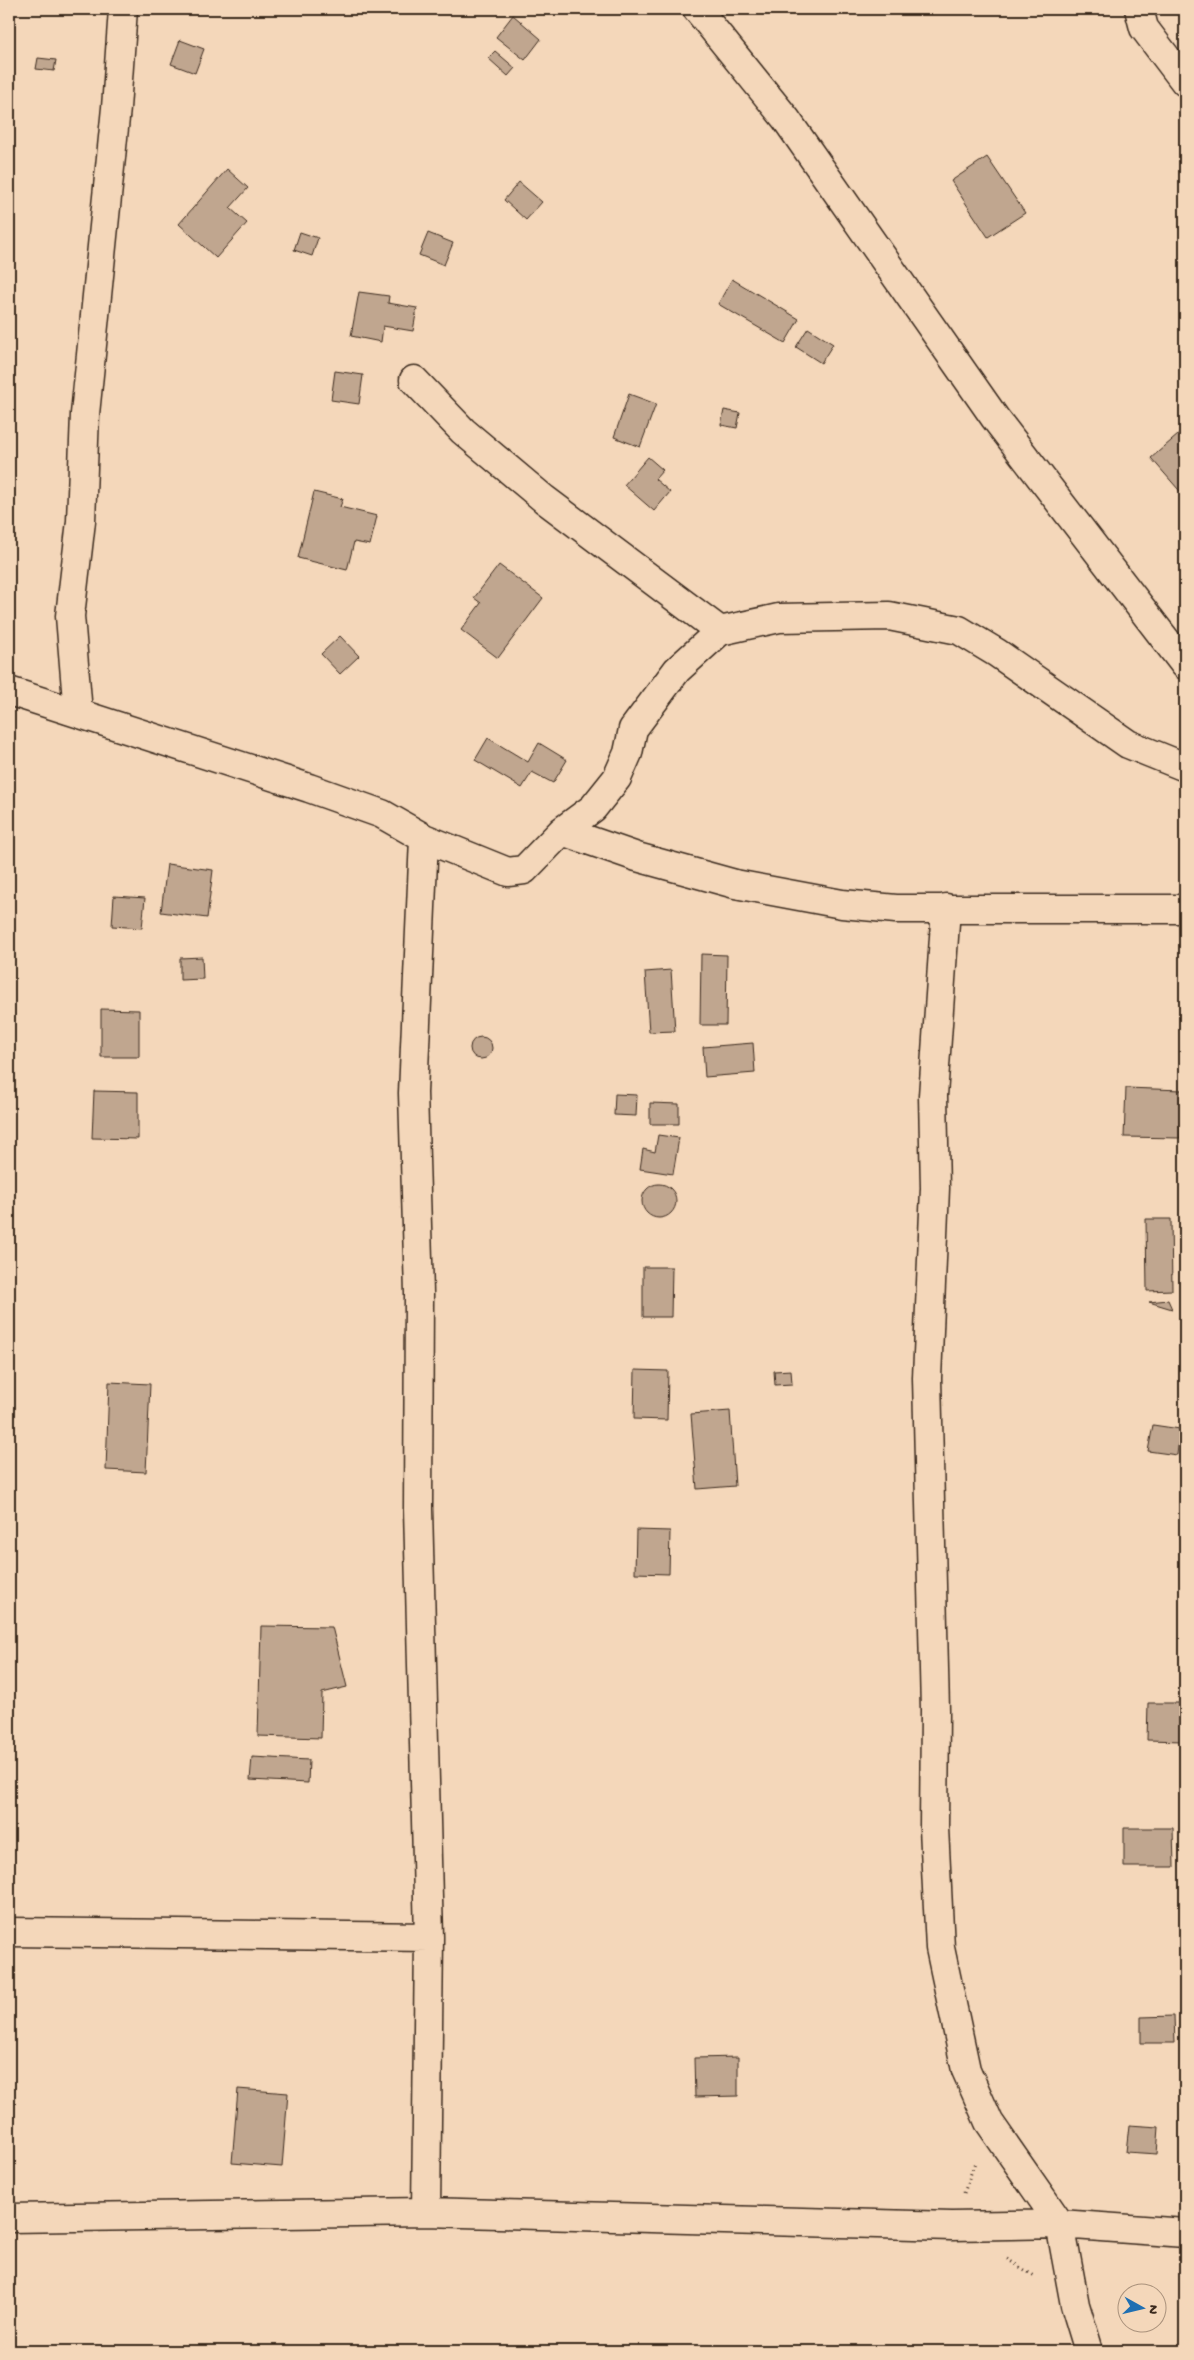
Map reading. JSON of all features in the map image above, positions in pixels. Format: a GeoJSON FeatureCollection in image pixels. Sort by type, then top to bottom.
{"type":"FeatureCollection","features":[{"type":"Feature","properties":{"kind":"street"},"geometry":{"type":"LineString","coordinates":[[78,713],[70,616],[81,521],[85,414],[116,108],[123,9]]}},
{"type":"Feature","properties":{"kind":"street"},"geometry":{"type":"LineString","coordinates":[[697,9],[786,119],[995,418],[1185,665]]}},
{"type":"Feature","properties":{"kind":"street"},"geometry":{"type":"LineString","coordinates":[[1139,9],[1144,28],[1185,82]]}},
{"type":"Feature","properties":{"kind":"street"},"geometry":{"type":"LineString","coordinates":[[414,380],[463,431],[515,474],[720,632]]}},
{"type":"Feature","properties":{"kind":"street"},"geometry":{"type":"LineString","coordinates":[[1143,610],[1185,638]]}},
{"type":"Feature","properties":{"kind":"street"},"geometry":{"type":"LineString","coordinates":[[9,691],[382,814],[424,838],[508,872],[524,870],[562,832],[593,808],[612,786],[618,778],[628,753],[633,729],[677,670],[720,632],[779,618],[889,616],[959,630],[997,653],[1128,744],[1185,767]]}},
{"type":"Feature","properties":{"kind":"street"},"geometry":{"type":"LineString","coordinates":[[562,832],[637,857],[735,884],[842,904],[896,909],[1185,908]]}},
{"type":"Feature","properties":{"kind":"street"},"geometry":{"type":"LineString","coordinates":[[424,838],[413,1093],[419,1293],[418,1509],[429,1937],[426,2212]]}},
{"type":"Feature","properties":{"kind":"street"},"geometry":{"type":"LineString","coordinates":[[946,908],[933,1096],[935,1188],[927,1378],[935,1710],[934,1828],[940,1948],[966,2070],[989,2122],[1060,2224],[1075,2305],[1089,2351]]}},
{"type":"Feature","properties":{"kind":"street"},"geometry":{"type":"LineString","coordinates":[[9,1932],[429,1937]]}},
{"type":"Feature","properties":{"kind":"street"},"geometry":{"type":"LineString","coordinates":[[9,2218],[426,2212],[952,2226],[1060,2224],[1185,2232]]}},
{"type":"Feature","properties":{"kind":"path"},"geometry":{"type":"LineString","coordinates":[[952,2226],[989,2122]]}},
{"type":"Feature","properties":{"kind":"path"},"geometry":{"type":"LineString","coordinates":[[1002,2256],[1075,2305]]}},
{"type":"Feature","properties":{"kind":"building"},"geometry":{"type":"Polygon","coordinates":[[[513,15],[541,39],[525,60],[496,37],[513,15]]]}},
{"type":"Feature","properties":{"kind":"building"},"geometry":{"type":"Polygon","coordinates":[[[180,40],[204,49],[195,73],[171,64],[180,40]]]}},
{"type":"Feature","properties":{"kind":"building"},"geometry":{"type":"Polygon","coordinates":[[[495,51],[515,68],[508,76],[488,58],[495,51]]]}},
{"type":"Feature","properties":{"kind":"building"},"geometry":{"type":"Polygon","coordinates":[[[38,58],[56,60],[54,71],[36,69],[38,58]]]}},
{"type":"Feature","properties":{"kind":"building"},"geometry":{"type":"Polygon","coordinates":[[[987,157],[1025,213],[988,237],[951,181],[987,157]]]}},
{"type":"Feature","properties":{"kind":"building"},"geometry":{"type":"Polygon","coordinates":[[[227,169],[248,188],[230,208],[247,223],[216,258],[179,224],[227,169]]]}},
{"type":"Feature","properties":{"kind":"building"},"geometry":{"type":"Polygon","coordinates":[[[519,182],[542,202],[526,220],[504,200],[519,182]]]}},
{"type":"Feature","properties":{"kind":"building"},"geometry":{"type":"Polygon","coordinates":[[[300,232],[318,238],[312,256],[294,250],[300,232]]]}},
{"type":"Feature","properties":{"kind":"building"},"geometry":{"type":"Polygon","coordinates":[[[428,233],[453,243],[444,265],[419,255],[428,233]]]}},
{"type":"Feature","properties":{"kind":"building"},"geometry":{"type":"Polygon","coordinates":[[[732,279],[799,319],[785,343],[718,304],[732,279]]]}},
{"type":"Feature","properties":{"kind":"building"},"geometry":{"type":"Polygon","coordinates":[[[359,292],[389,296],[388,303],[417,308],[413,331],[383,326],[381,342],[351,336],[359,292]]]}},
{"type":"Feature","properties":{"kind":"building"},"geometry":{"type":"Polygon","coordinates":[[[808,328],[833,344],[821,363],[796,347],[808,328]]]}},
{"type":"Feature","properties":{"kind":"building"},"geometry":{"type":"Polygon","coordinates":[[[335,371],[363,375],[359,404],[331,400],[335,371]]]}},
{"type":"Feature","properties":{"kind":"building"},"geometry":{"type":"Polygon","coordinates":[[[629,394],[656,404],[640,447],[614,437],[629,394]]]}},
{"type":"Feature","properties":{"kind":"building"},"geometry":{"type":"Polygon","coordinates":[[[724,410],[740,413],[737,428],[721,425],[724,410]]]}},
{"type":"Feature","properties":{"kind":"building"},"geometry":{"type":"Polygon","coordinates":[[[1185,429],[1185,497],[1151,458],[1185,429]]]}},
{"type":"Feature","properties":{"kind":"building"},"geometry":{"type":"Polygon","coordinates":[[[648,457],[663,470],[655,479],[670,492],[654,511],[624,485],[648,457]]]}},
{"type":"Feature","properties":{"kind":"building"},"geometry":{"type":"Polygon","coordinates":[[[314,492],[343,499],[340,507],[377,516],[370,545],[354,542],[347,570],[298,558],[314,492]]]}},
{"type":"Feature","properties":{"kind":"building"},"geometry":{"type":"Polygon","coordinates":[[[499,565],[543,598],[498,658],[461,630],[481,603],[474,598],[499,565]]]}},
{"type":"Feature","properties":{"kind":"building"},"geometry":{"type":"Polygon","coordinates":[[[340,636],[359,656],[340,674],[321,654],[340,636]]]}},
{"type":"Feature","properties":{"kind":"building"},"geometry":{"type":"Polygon","coordinates":[[[488,738],[528,762],[539,743],[567,760],[553,783],[532,772],[522,788],[475,760],[488,738]]]}},
{"type":"Feature","properties":{"kind":"building"},"geometry":{"type":"Polygon","coordinates":[[[167,864],[213,870],[207,918],[161,912],[167,864]]]}},
{"type":"Feature","properties":{"kind":"building"},"geometry":{"type":"Polygon","coordinates":[[[114,896],[145,898],[142,928],[112,926],[114,896]]]}},
{"type":"Feature","properties":{"kind":"building"},"geometry":{"type":"Polygon","coordinates":[[[701,954],[727,955],[726,1025],[700,1025],[701,954]]]}},
{"type":"Feature","properties":{"kind":"building"},"geometry":{"type":"Polygon","coordinates":[[[202,957],[203,979],[180,980],[180,958],[202,957]]]}},
{"type":"Feature","properties":{"kind":"building"},"geometry":{"type":"Polygon","coordinates":[[[671,970],[675,1031],[649,1032],[645,972],[671,970]]]}},
{"type":"Feature","properties":{"kind":"building"},"geometry":{"type":"Polygon","coordinates":[[[101,1009],[139,1010],[139,1057],[101,1057],[101,1009]]]}},
{"type":"Feature","properties":{"kind":"building"},"geometry":{"type":"Polygon","coordinates":[[[481,1037],[489,1040],[492,1048],[489,1056],[481,1059],[473,1056],[470,1048],[473,1040],[481,1037]]]}},
{"type":"Feature","properties":{"kind":"building"},"geometry":{"type":"Polygon","coordinates":[[[753,1043],[755,1073],[705,1077],[703,1047],[753,1043]]]}},
{"type":"Feature","properties":{"kind":"building"},"geometry":{"type":"Polygon","coordinates":[[[1126,1088],[1182,1090],[1180,1138],[1124,1137],[1126,1088]]]}},
{"type":"Feature","properties":{"kind":"building"},"geometry":{"type":"Polygon","coordinates":[[[94,1091],[138,1092],[138,1139],[92,1138],[94,1091]]]}},
{"type":"Feature","properties":{"kind":"building"},"geometry":{"type":"Polygon","coordinates":[[[615,1094],[637,1095],[636,1116],[614,1115],[615,1094]]]}},
{"type":"Feature","properties":{"kind":"building"},"geometry":{"type":"Polygon","coordinates":[[[650,1103],[679,1104],[679,1124],[650,1124],[650,1103]]]}},
{"type":"Feature","properties":{"kind":"building"},"geometry":{"type":"Polygon","coordinates":[[[658,1135],[679,1138],[673,1174],[640,1169],[643,1149],[655,1152],[658,1135]]]}},
{"type":"Feature","properties":{"kind":"building"},"geometry":{"type":"Polygon","coordinates":[[[659,1184],[666,1185],[671,1189],[675,1194],[675,1208],[671,1213],[666,1217],[659,1218],[652,1217],[647,1213],[643,1208],[642,1201],[643,1194],[647,1189],[652,1185],[659,1184]]]}},
{"type":"Feature","properties":{"kind":"building"},"geometry":{"type":"Polygon","coordinates":[[[1146,1219],[1171,1219],[1172,1290],[1147,1291],[1146,1219]]]}},
{"type":"Feature","properties":{"kind":"building"},"geometry":{"type":"Polygon","coordinates":[[[643,1267],[672,1267],[671,1317],[643,1317],[643,1267]]]}},
{"type":"Feature","properties":{"kind":"building"},"geometry":{"type":"Polygon","coordinates":[[[1168,1300],[1172,1309],[1149,1302],[1168,1300]]]}},
{"type":"Feature","properties":{"kind":"building"},"geometry":{"type":"Polygon","coordinates":[[[635,1370],[668,1371],[667,1420],[634,1419],[635,1370]]]}},
{"type":"Feature","properties":{"kind":"building"},"geometry":{"type":"Polygon","coordinates":[[[791,1370],[792,1384],[775,1385],[774,1371],[791,1370]]]}},
{"type":"Feature","properties":{"kind":"building"},"geometry":{"type":"Polygon","coordinates":[[[109,1382],[150,1384],[146,1472],[106,1470],[109,1382]]]}},
{"type":"Feature","properties":{"kind":"building"},"geometry":{"type":"Polygon","coordinates":[[[730,1411],[735,1486],[697,1489],[691,1414],[730,1411]]]}},
{"type":"Feature","properties":{"kind":"building"},"geometry":{"type":"Polygon","coordinates":[[[1153,1425],[1180,1429],[1177,1455],[1148,1451],[1153,1425]]]}},
{"type":"Feature","properties":{"kind":"building"},"geometry":{"type":"Polygon","coordinates":[[[636,1530],[670,1531],[669,1574],[635,1573],[636,1530]]]}},
{"type":"Feature","properties":{"kind":"building"},"geometry":{"type":"Polygon","coordinates":[[[261,1626],[332,1627],[347,1687],[322,1693],[321,1738],[258,1736],[261,1626]]]}},
{"type":"Feature","properties":{"kind":"building"},"geometry":{"type":"Polygon","coordinates":[[[1148,1703],[1183,1703],[1182,1741],[1147,1740],[1148,1703]]]}},
{"type":"Feature","properties":{"kind":"building"},"geometry":{"type":"Polygon","coordinates":[[[252,1757],[309,1760],[308,1783],[250,1780],[252,1757]]]}},
{"type":"Feature","properties":{"kind":"building"},"geometry":{"type":"Polygon","coordinates":[[[1124,1828],[1173,1828],[1174,1867],[1124,1867],[1124,1828]]]}},
{"type":"Feature","properties":{"kind":"building"},"geometry":{"type":"Polygon","coordinates":[[[1174,2016],[1175,2043],[1141,2043],[1141,2017],[1174,2016]]]}},
{"type":"Feature","properties":{"kind":"building"},"geometry":{"type":"Polygon","coordinates":[[[738,2057],[738,2096],[695,2097],[694,2058],[738,2057]]]}},
{"type":"Feature","properties":{"kind":"building"},"geometry":{"type":"Polygon","coordinates":[[[238,2089],[288,2093],[282,2167],[232,2163],[238,2089]]]}},
{"type":"Feature","properties":{"kind":"building"},"geometry":{"type":"Polygon","coordinates":[[[1129,2125],[1159,2127],[1157,2154],[1126,2152],[1129,2125]]]}}]}
